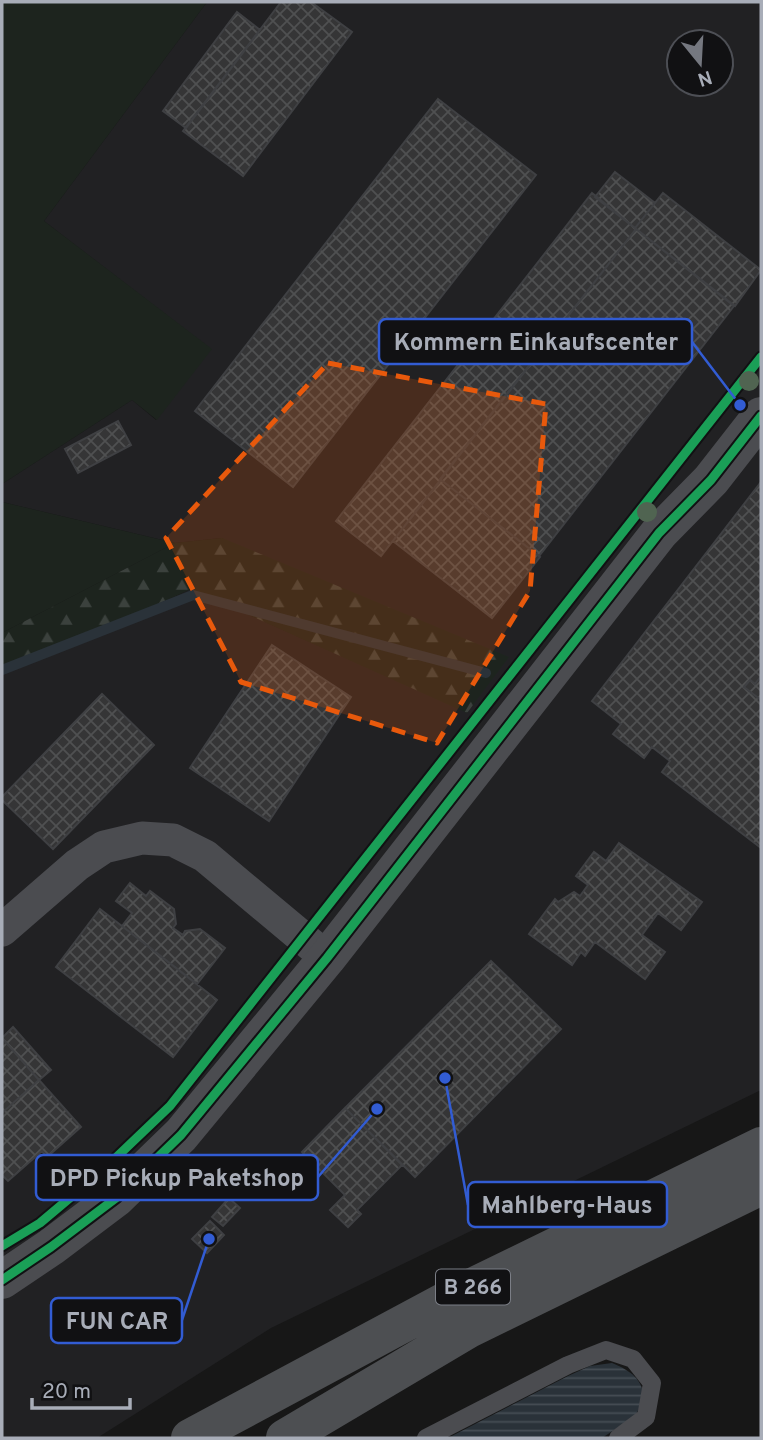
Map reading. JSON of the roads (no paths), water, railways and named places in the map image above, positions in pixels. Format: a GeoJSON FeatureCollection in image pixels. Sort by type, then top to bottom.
{"type":"FeatureCollection","features":[{"type":"Feature","properties":{"kind":"main road","name":"B 266"},"geometry":{"type":"LineString","coordinates":[[190,1438],[464,1291],[761,1146]]}},
{"type":"Feature","properties":{"kind":"main road","name":"B 266"},"geometry":{"type":"LineString","coordinates":[[285,1438],[469,1329],[761,1186]]}},
{"type":"Feature","properties":{"kind":"street"},"geometry":{"type":"LineString","coordinates":[[2,1280],[116,1198],[181,1135],[327,958],[659,533],[711,480],[761,416]]}},
{"type":"Feature","properties":{"kind":"street"},"geometry":{"type":"LineString","coordinates":[[2,930],[77,865],[104,847],[142,838],[173,840],[205,856],[327,958]]}},
{"type":"Feature","properties":{"kind":"lane"},"geometry":{"type":"LineString","coordinates":[[426,1438],[568,1365],[606,1350],[633,1359],[652,1383],[646,1417],[618,1438]]}},
{"type":"Feature","properties":{"kind":"waterway"},"geometry":{"type":"LineString","coordinates":[[2,670],[193,595],[486,673]]}},
{"type":"Feature","properties":{"kind":"place","name":"Kommern Einkaufscenter"},"geometry":{"type":"Point","coordinates":[740,405]}},
{"type":"Feature","properties":{"kind":"place","name":"Mahlberg-Haus"},"geometry":{"type":"Point","coordinates":[445,1078]}},
{"type":"Feature","properties":{"kind":"place","name":"DPD Pickup Paketshop"},"geometry":{"type":"Point","coordinates":[377,1109]}},
{"type":"Feature","properties":{"kind":"place","name":"FUN CAR"},"geometry":{"type":"Point","coordinates":[209,1239]}}]}
